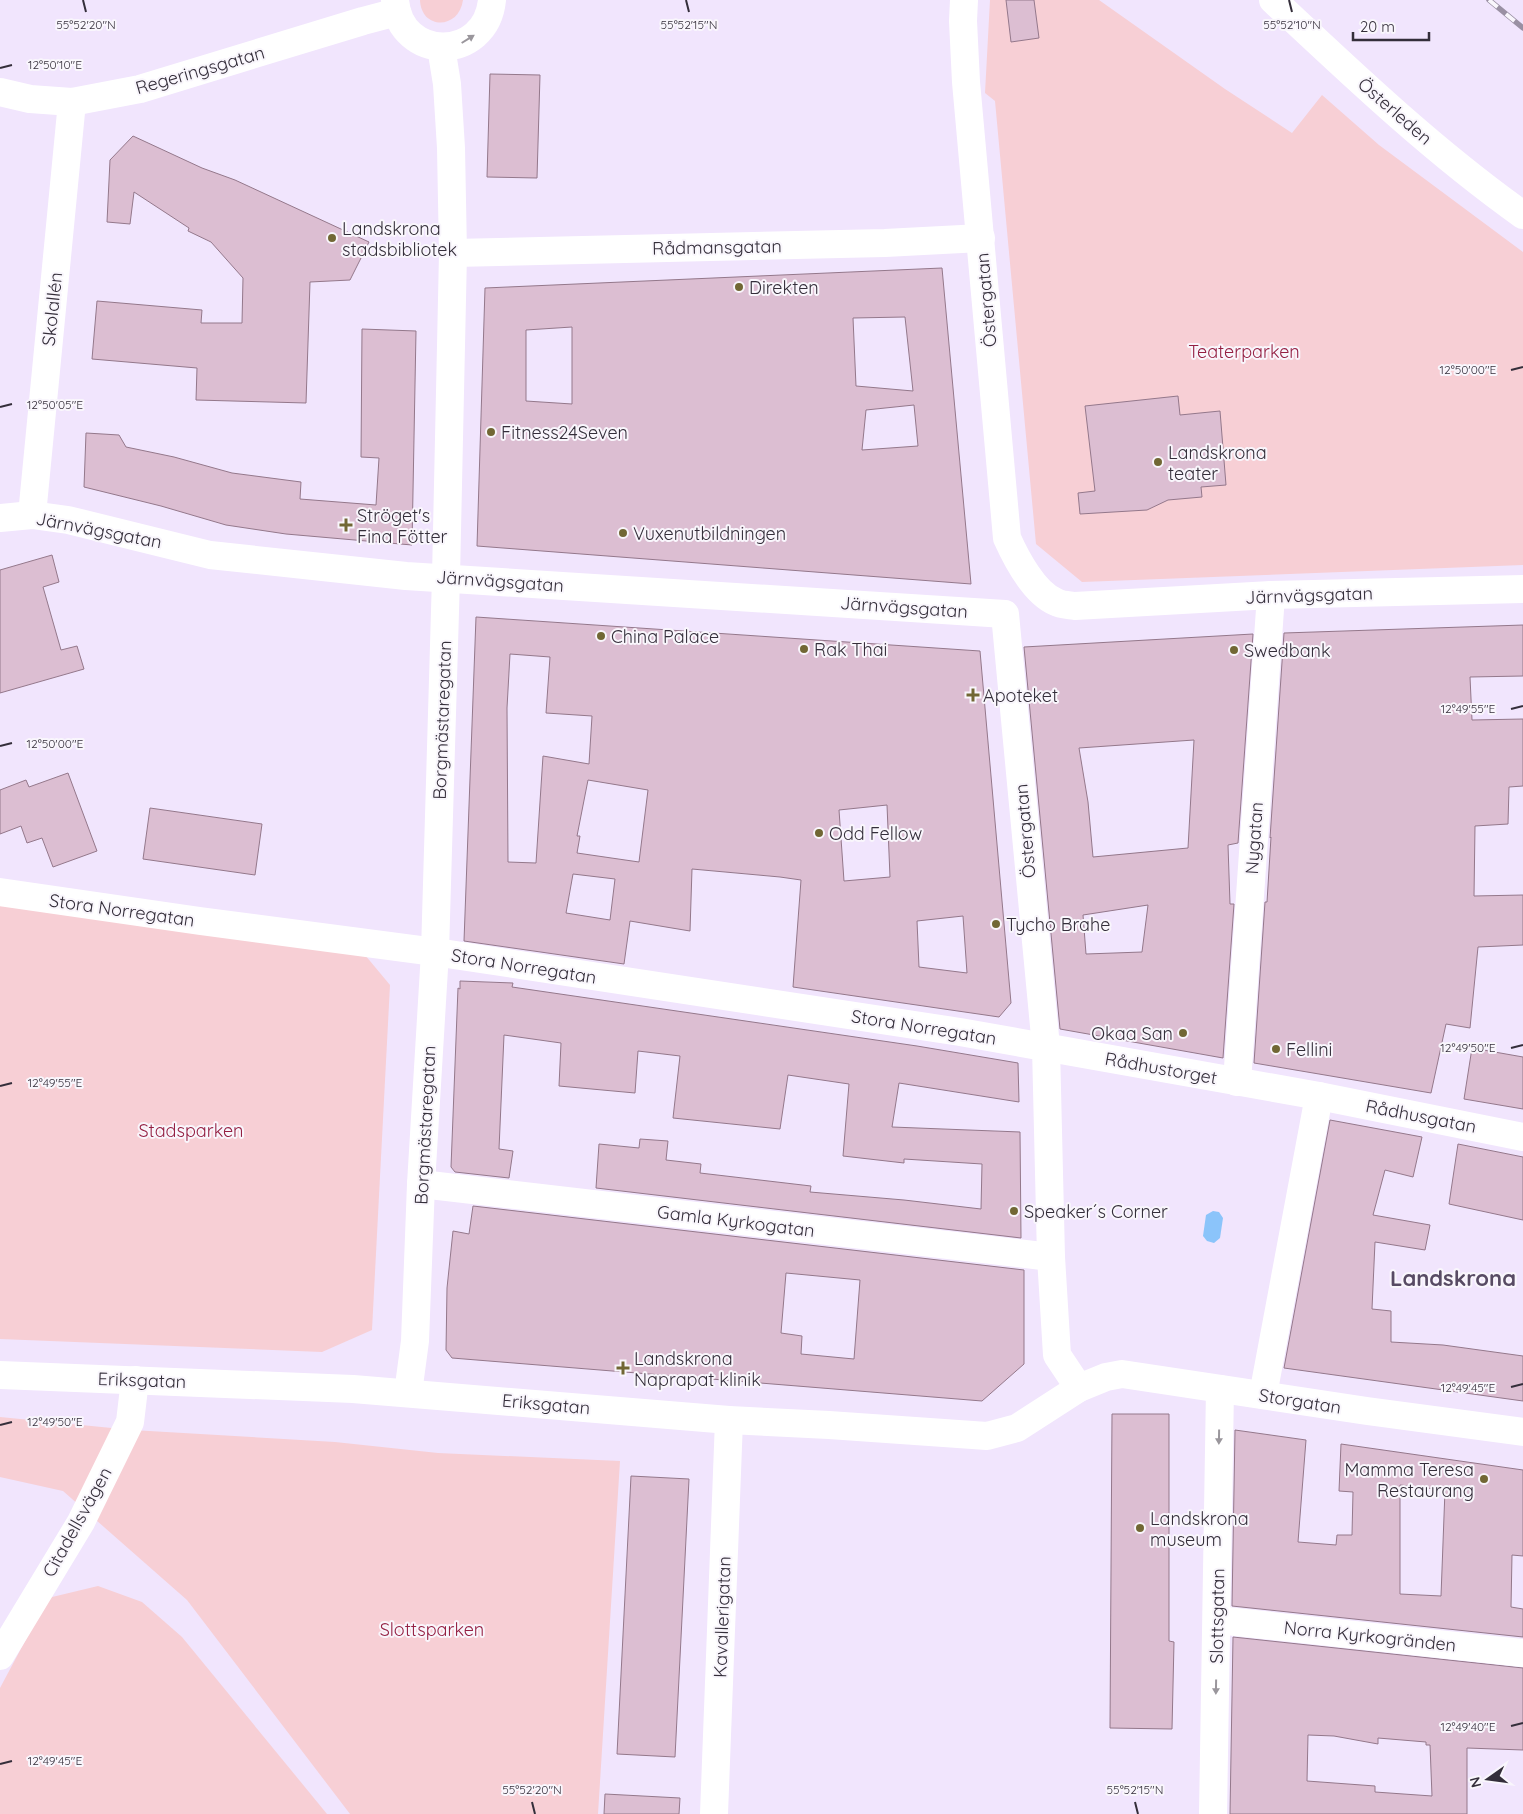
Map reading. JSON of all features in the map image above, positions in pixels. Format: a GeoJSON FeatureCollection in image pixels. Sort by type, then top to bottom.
{"type":"FeatureCollection","features":[{"type":"Feature","properties":{"kind":"street"},"geometry":{"type":"LineString","coordinates":[[396,6],[403,26],[413,36],[426,44],[441,47],[466,42],[479,31],[489,17],[492,0]]}},
{"type":"Feature","properties":{"kind":"street","name":"Östergatan"},"geometry":{"type":"LineString","coordinates":[[964,0],[963,21],[966,82],[1007,538],[1016,559],[1040,590]]}},
{"type":"Feature","properties":{"kind":"street","name":"Österleden"},"geometry":{"type":"LineString","coordinates":[[1273,0],[1428,142],[1523,215]]}},
{"type":"Feature","properties":{"kind":"street","name":"Regeringsgatan"},"geometry":{"type":"LineString","coordinates":[[0,92],[30,99],[72,102],[140,89],[362,21],[396,6]]}},
{"type":"Feature","properties":{"kind":"street","name":"Borgmästaregatan"},"geometry":{"type":"LineString","coordinates":[[408,1393],[414,1341],[435,952],[446,577],[453,253],[451,148],[447,84],[441,47]]}},
{"type":"Feature","properties":{"kind":"street","name":"Skolallén"},"geometry":{"type":"LineString","coordinates":[[32,515],[72,102]]}},
{"type":"Feature","properties":{"kind":"street","name":"Rådmansgatan"},"geometry":{"type":"LineString","coordinates":[[453,253],[885,243],[980,238]]}},
{"type":"Feature","properties":{"kind":"street","name":"Järnvägsgatan"},"geometry":{"type":"LineString","coordinates":[[0,518],[32,515],[68,520],[210,555],[406,576],[446,577],[1005,614]]}},
{"type":"Feature","properties":{"kind":"street","name":"Järnvägsgatan"},"geometry":{"type":"LineString","coordinates":[[1040,590],[1055,602],[1075,606],[1271,595],[1523,589]]}},
{"type":"Feature","properties":{"kind":"street","name":"Nygatan"},"geometry":{"type":"LineString","coordinates":[[1237,1082],[1271,595]]}},
{"type":"Feature","properties":{"kind":"street","name":"Östergatan"},"geometry":{"type":"LineString","coordinates":[[1005,614],[1046,1047]]}},
{"type":"Feature","properties":{"kind":"street","name":"Stora Norregatan"},"geometry":{"type":"LineString","coordinates":[[0,892],[435,952],[960,1032],[1046,1047]]}},
{"type":"Feature","properties":{"kind":"street"},"geometry":{"type":"LineString","coordinates":[[1046,1047],[1051,1258],[1057,1355],[1079,1388]]}},
{"type":"Feature","properties":{"kind":"street","name":"Rådhustorget"},"geometry":{"type":"LineString","coordinates":[[1046,1047],[1319,1096]]}},
{"type":"Feature","properties":{"kind":"street"},"geometry":{"type":"LineString","coordinates":[[1263,1395],[1319,1096]]}},
{"type":"Feature","properties":{"kind":"street","name":"Rådhusgatan"},"geometry":{"type":"LineString","coordinates":[[1319,1096],[1523,1136]]}},
{"type":"Feature","properties":{"kind":"street","name":"Gamla Kyrkogatan"},"geometry":{"type":"LineString","coordinates":[[422,1184],[1051,1258]]}},
{"type":"Feature","properties":{"kind":"street","name":"Storgatan"},"geometry":{"type":"LineString","coordinates":[[1079,1388],[1106,1377],[1122,1374],[1523,1432]]}},
{"type":"Feature","properties":{"kind":"street","name":"Eriksgatan"},"geometry":{"type":"LineString","coordinates":[[0,1375],[353,1389],[729,1420],[987,1436],[1016,1428],[1079,1388]]}},
{"type":"Feature","properties":{"kind":"street","name":"Citadellsvägen"},"geometry":{"type":"LineString","coordinates":[[0,1656],[85,1514],[130,1422],[135,1380]]}},
{"type":"Feature","properties":{"kind":"street","name":"Slottsgatan"},"geometry":{"type":"LineString","coordinates":[[1214,1814],[1220,1389]]}},
{"type":"Feature","properties":{"kind":"street","name":"Kavallerigatan"},"geometry":{"type":"LineString","coordinates":[[714,1814],[729,1420]]}},
{"type":"Feature","properties":{"kind":"street","name":"Norra Kyrkogränden"},"geometry":{"type":"LineString","coordinates":[[1217,1620],[1523,1653]]}},
{"type":"Feature","properties":{"kind":"green space"},"geometry":{"type":"Polygon","coordinates":[[[420,0],[463,0],[460,10],[455,17],[448,21],[440,22],[433,21],[427,17],[422,10],[420,0]]]}},
{"type":"Feature","properties":{"kind":"green space","name":"Teaterparken"},"geometry":{"type":"Polygon","coordinates":[[[990,0],[1099,0],[1225,89],[1292,133],[1322,95],[1379,145],[1523,252],[1523,565],[1082,582],[1036,544],[995,101],[985,93],[990,0]]]}},
{"type":"Feature","properties":{"kind":"green space","name":"Stadsparken"},"geometry":{"type":"Polygon","coordinates":[[[0,901],[365,955],[390,985],[372,1330],[322,1352],[0,1339],[0,901]]]}},
{"type":"Feature","properties":{"kind":"green space","name":"Slottsparken"},"geometry":{"type":"Polygon","coordinates":[[[0,1417],[132,1430],[335,1442],[438,1453],[620,1461],[598,1814],[350,1814],[187,1600],[63,1491],[0,1477],[0,1417]]]}},
{"type":"Feature","properties":{"kind":"green space"},"geometry":{"type":"Polygon","coordinates":[[[98,1586],[142,1602],[182,1637],[327,1814],[0,1814],[0,1688],[48,1598],[98,1586]]]}},
{"type":"Feature","properties":{"kind":"water"},"geometry":{"type":"Polygon","coordinates":[[[1213,1211],[1219,1212],[1223,1218],[1220,1238],[1214,1243],[1207,1241],[1203,1236],[1206,1215],[1213,1211]]]}},
{"type":"Feature","properties":{"kind":"building"},"geometry":{"type":"Polygon","coordinates":[[[1006,0],[1034,0],[1039,38],[1011,42],[1006,0]]]}},
{"type":"Feature","properties":{"kind":"building"},"geometry":{"type":"Polygon","coordinates":[[[490,74],[540,75],[537,178],[487,177],[490,74]]]}},
{"type":"Feature","properties":{"kind":"building"},"geometry":{"type":"Polygon","coordinates":[[[133,136],[202,168],[235,180],[369,242],[350,280],[310,282],[306,403],[196,400],[197,368],[92,359],[97,301],[202,310],[201,323],[242,323],[243,278],[211,242],[188,231],[189,228],[134,192],[130,224],[107,222],[110,160],[133,136]]]}},
{"type":"Feature","properties":{"kind":"building"},"geometry":{"type":"Polygon","coordinates":[[[942,268],[971,584],[477,546],[485,288],[942,268]],[[905,317],[853,318],[856,386],[913,391],[905,317]],[[572,327],[526,330],[526,401],[572,404],[572,327]],[[914,405],[866,410],[862,450],[918,446],[914,405]]]}},
{"type":"Feature","properties":{"kind":"building"},"geometry":{"type":"Polygon","coordinates":[[[362,329],[416,331],[412,545],[286,534],[226,525],[161,506],[84,487],[86,433],[119,435],[126,447],[174,457],[232,473],[301,482],[300,499],[376,505],[379,458],[361,457],[362,329]]]}},
{"type":"Feature","properties":{"kind":"building","name":"Landskrona teater"},"geometry":{"type":"Polygon","coordinates":[[[1178,396],[1180,415],[1220,411],[1226,485],[1201,487],[1202,497],[1168,500],[1147,510],[1080,514],[1078,493],[1095,491],[1085,406],[1178,396]]]}},
{"type":"Feature","properties":{"kind":"building"},"geometry":{"type":"Polygon","coordinates":[[[52,555],[59,582],[43,587],[61,650],[77,646],[84,669],[0,693],[0,570],[52,555]]]}},
{"type":"Feature","properties":{"kind":"building"},"geometry":{"type":"Polygon","coordinates":[[[476,617],[980,651],[1011,1003],[999,1017],[793,987],[801,880],[780,877],[692,869],[690,931],[630,921],[624,964],[464,941],[476,617]],[[510,654],[507,708],[508,862],[536,863],[543,756],[589,764],[592,716],[546,713],[550,657],[510,654]],[[588,780],[577,836],[580,836],[577,853],[639,862],[648,790],[588,780]],[[887,805],[839,810],[844,881],[890,877],[887,805]],[[573,874],[566,913],[610,920],[615,879],[573,874]],[[963,916],[917,921],[919,967],[967,973],[963,916]]]}},
{"type":"Feature","properties":{"kind":"building"},"geometry":{"type":"Polygon","coordinates":[[[1523,625],[1523,676],[1470,677],[1472,720],[1523,719],[1523,786],[1509,787],[1508,824],[1475,826],[1474,896],[1523,895],[1523,945],[1478,947],[1470,1028],[1446,1024],[1431,1093],[1254,1063],[1265,902],[1267,902],[1284,633],[1523,625]]]}},
{"type":"Feature","properties":{"kind":"building"},"geometry":{"type":"Polygon","coordinates":[[[1253,634],[1238,843],[1228,845],[1230,904],[1234,904],[1223,1058],[1060,1029],[1024,647],[1253,634]],[[1194,740],[1079,748],[1088,802],[1093,857],[1188,848],[1194,740]],[[1148,905],[1083,915],[1086,954],[1142,952],[1148,905]]]}},
{"type":"Feature","properties":{"kind":"building"},"geometry":{"type":"Polygon","coordinates":[[[68,773],[97,851],[53,867],[42,838],[27,843],[21,826],[0,834],[0,790],[26,780],[29,787],[68,773]]]}},
{"type":"Feature","properties":{"kind":"building"},"geometry":{"type":"Polygon","coordinates":[[[150,808],[262,824],[255,875],[143,859],[150,808]]]}},
{"type":"Feature","properties":{"kind":"building"},"geometry":{"type":"Polygon","coordinates":[[[460,981],[513,983],[512,987],[917,1046],[1018,1063],[1019,1102],[899,1083],[892,1127],[1020,1132],[1021,1238],[596,1188],[599,1144],[639,1148],[640,1139],[668,1141],[666,1160],[701,1164],[700,1173],[811,1186],[810,1192],[981,1209],[982,1164],[904,1159],[904,1163],[843,1156],[849,1084],[788,1075],[780,1129],[673,1118],[680,1056],[638,1051],[635,1093],[559,1086],[561,1043],[504,1035],[499,1149],[513,1151],[509,1178],[455,1172],[451,1167],[458,988],[460,989],[460,981]]]}},
{"type":"Feature","properties":{"kind":"building"},"geometry":{"type":"Polygon","coordinates":[[[1472,1048],[1523,1057],[1523,1109],[1464,1099],[1472,1048]]]}},
{"type":"Feature","properties":{"kind":"building"},"geometry":{"type":"Polygon","coordinates":[[[1330,1120],[1422,1137],[1413,1177],[1385,1170],[1373,1215],[1430,1225],[1425,1250],[1375,1242],[1372,1309],[1391,1311],[1391,1342],[1443,1345],[1523,1356],[1523,1401],[1284,1368],[1330,1120]]]}},
{"type":"Feature","properties":{"kind":"building"},"geometry":{"type":"Polygon","coordinates":[[[1458,1144],[1523,1157],[1523,1220],[1449,1204],[1458,1144]]]}},
{"type":"Feature","properties":{"kind":"building"},"geometry":{"type":"Polygon","coordinates":[[[473,1206],[1024,1270],[1024,1364],[982,1401],[452,1358],[446,1350],[447,1288],[453,1231],[469,1234],[473,1206]],[[786,1273],[781,1333],[802,1336],[801,1354],[854,1359],[860,1280],[786,1273]]]}},
{"type":"Feature","properties":{"kind":"building","name":"Landskrona museum"},"geometry":{"type":"Polygon","coordinates":[[[1112,1414],[1169,1414],[1169,1641],[1174,1642],[1172,1729],[1110,1728],[1112,1414]]]}},
{"type":"Feature","properties":{"kind":"building"},"geometry":{"type":"Polygon","coordinates":[[[1235,1430],[1306,1440],[1298,1542],[1336,1545],[1337,1535],[1352,1535],[1353,1492],[1339,1491],[1341,1444],[1523,1470],[1523,1556],[1512,1555],[1511,1607],[1523,1609],[1523,1637],[1232,1606],[1235,1430]],[[1400,1485],[1400,1594],[1441,1596],[1445,1490],[1400,1485]]]}},
{"type":"Feature","properties":{"kind":"building"},"geometry":{"type":"Polygon","coordinates":[[[631,1476],[689,1479],[675,1757],[617,1754],[631,1476]]]}},
{"type":"Feature","properties":{"kind":"building"},"geometry":{"type":"Polygon","coordinates":[[[1233,1637],[1523,1668],[1523,1750],[1467,1748],[1467,1814],[1230,1814],[1233,1637]],[[1308,1735],[1307,1781],[1375,1786],[1375,1792],[1432,1796],[1430,1745],[1426,1745],[1426,1742],[1378,1738],[1378,1744],[1334,1736],[1308,1735]]]}},
{"type":"Feature","properties":{"kind":"building"},"geometry":{"type":"Polygon","coordinates":[[[605,1794],[680,1798],[679,1814],[604,1814],[605,1794]]]}},
{"type":"Feature","properties":{"kind":"railway"},"geometry":{"type":"LineString","coordinates":[[1489,0],[1523,28]]}},
{"type":"Feature","properties":{"kind":"place","name":"Landskrona stadsbibliotek"},"geometry":{"type":"Point","coordinates":[332,238]}},
{"type":"Feature","properties":{"kind":"place","name":"Direkten"},"geometry":{"type":"Point","coordinates":[739,287]}},
{"type":"Feature","properties":{"kind":"place","name":"Fitness24Seven"},"geometry":{"type":"Point","coordinates":[491,432]}},
{"type":"Feature","properties":{"kind":"place","name":"Landskrona teater"},"geometry":{"type":"Point","coordinates":[1158,462]}},
{"type":"Feature","properties":{"kind":"place","name":"Ströget's Fina Fötter"},"geometry":{"type":"Point","coordinates":[346,525]}},
{"type":"Feature","properties":{"kind":"place","name":"Vuxenutbildningen"},"geometry":{"type":"Point","coordinates":[623,533]}},
{"type":"Feature","properties":{"kind":"place","name":"China Palace"},"geometry":{"type":"Point","coordinates":[601,636]}},
{"type":"Feature","properties":{"kind":"place","name":"Rak Thai"},"geometry":{"type":"Point","coordinates":[804,649]}},
{"type":"Feature","properties":{"kind":"place","name":"Swedbank"},"geometry":{"type":"Point","coordinates":[1234,650]}},
{"type":"Feature","properties":{"kind":"place","name":"Apoteket"},"geometry":{"type":"Point","coordinates":[973,695]}},
{"type":"Feature","properties":{"kind":"place","name":"Odd Fellow"},"geometry":{"type":"Point","coordinates":[819,833]}},
{"type":"Feature","properties":{"kind":"place","name":"Tycho Brahe"},"geometry":{"type":"Point","coordinates":[996,924]}},
{"type":"Feature","properties":{"kind":"place","name":"Okaa San"},"geometry":{"type":"Point","coordinates":[1183,1033]}},
{"type":"Feature","properties":{"kind":"place","name":"Fellini"},"geometry":{"type":"Point","coordinates":[1276,1049]}},
{"type":"Feature","properties":{"kind":"place","name":"Speaker´s Corner"},"geometry":{"type":"Point","coordinates":[1014,1211]}},
{"type":"Feature","properties":{"kind":"place","name":"Landskrona Naprapat klinik"},"geometry":{"type":"Point","coordinates":[623,1368]}},
{"type":"Feature","properties":{"kind":"place","name":"Mamma Teresa Restaurang"},"geometry":{"type":"Point","coordinates":[1484,1479]}},
{"type":"Feature","properties":{"kind":"place","name":"Landskrona museum"},"geometry":{"type":"Point","coordinates":[1140,1528]}},
{"type":"Feature","properties":{"kind":"district","name":"Landskrona"},"geometry":{"type":"Point","coordinates":[1453,1278]}}]}
